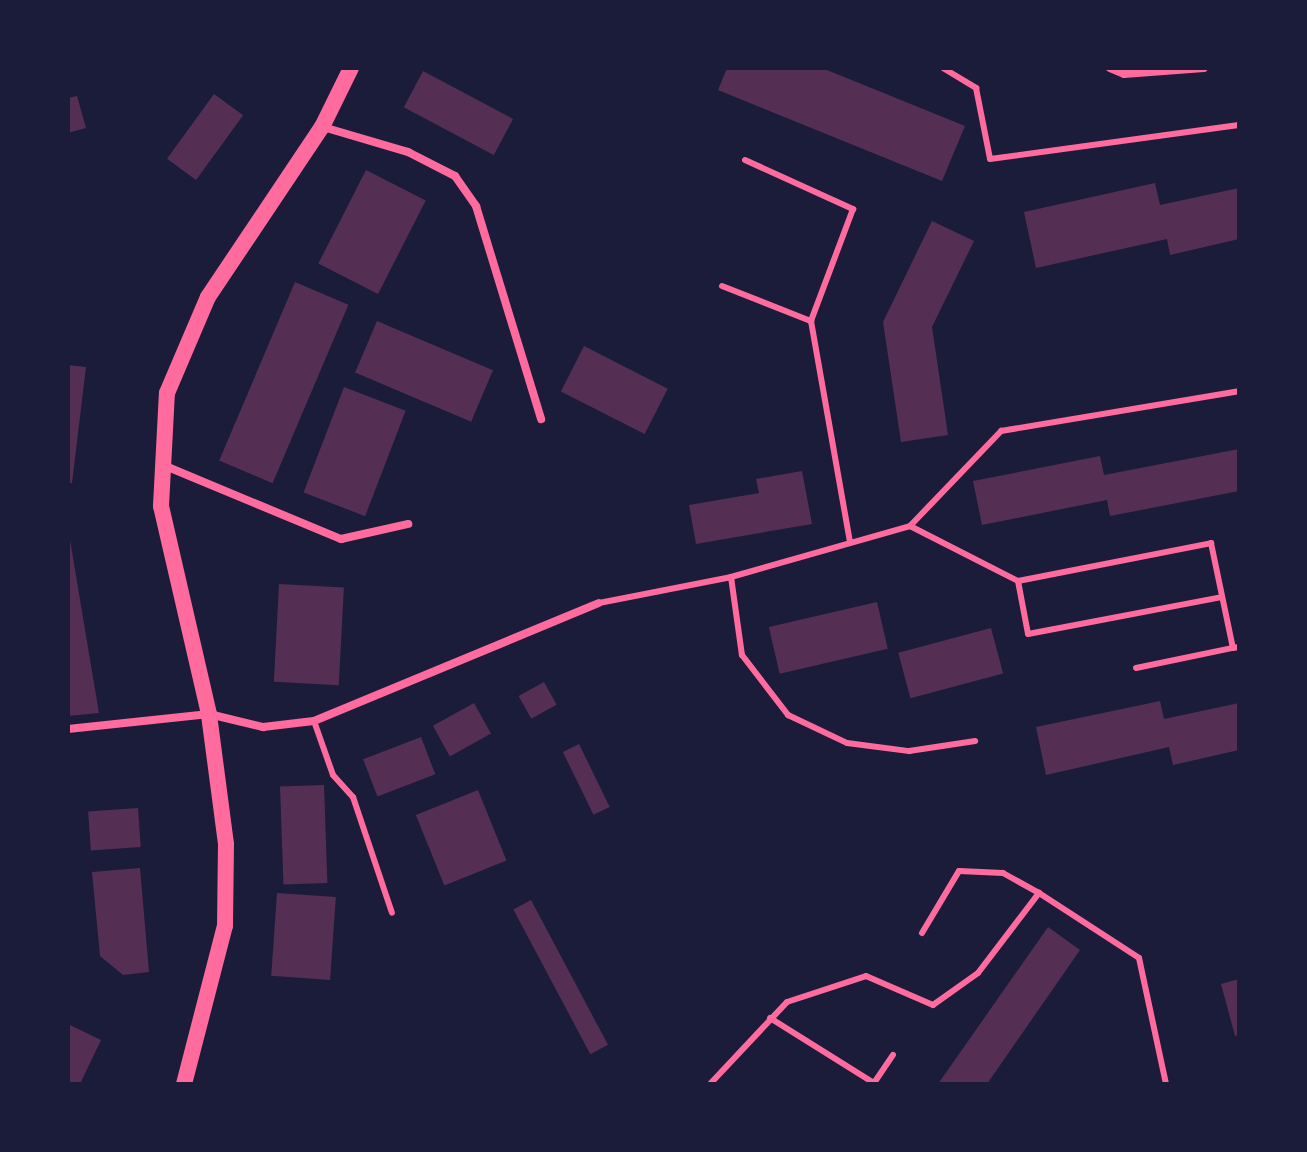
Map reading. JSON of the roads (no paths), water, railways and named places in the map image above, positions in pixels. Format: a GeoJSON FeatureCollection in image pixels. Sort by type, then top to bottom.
{"type":"FeatureCollection","features":[{"type":"Feature","properties":{"kind":"main road"},"geometry":{"type":"LineString","coordinates":[[184,1084],[225,926],[226,844],[209,714],[170,551],[159,464],[167,393],[184,345],[322,127],[351,68]]}},
{"type":"Feature","properties":{"kind":"street"},"geometry":{"type":"LineString","coordinates":[[1110,68],[1204,68]]}},
{"type":"Feature","properties":{"kind":"street"},"geometry":{"type":"LineString","coordinates":[[322,127],[408,152],[455,176],[476,206],[541,419]]}},
{"type":"Feature","properties":{"kind":"street"},"geometry":{"type":"LineString","coordinates":[[159,464],[341,539],[408,524]]}},
{"type":"Feature","properties":{"kind":"street"},"geometry":{"type":"LineString","coordinates":[[68,729],[209,714],[263,727],[314,721],[599,603]]}},
{"type":"Feature","properties":{"kind":"lane"},"geometry":{"type":"LineString","coordinates":[[943,68],[976,88],[990,159],[1239,125]]}},
{"type":"Feature","properties":{"kind":"lane"},"geometry":{"type":"LineString","coordinates":[[745,160],[853,209],[811,321],[850,543]]}},
{"type":"Feature","properties":{"kind":"lane"},"geometry":{"type":"LineString","coordinates":[[722,286],[811,321]]}},
{"type":"Feature","properties":{"kind":"lane"},"geometry":{"type":"LineString","coordinates":[[599,603],[731,577],[910,526],[1001,431],[1239,391]]}},
{"type":"Feature","properties":{"kind":"lane"},"geometry":{"type":"LineString","coordinates":[[910,526],[1018,581],[1211,543],[1236,648],[1136,668]]}},
{"type":"Feature","properties":{"kind":"lane"},"geometry":{"type":"LineString","coordinates":[[731,577],[742,655],[788,715],[847,743],[909,751],[975,741]]}},
{"type":"Feature","properties":{"kind":"lane"},"geometry":{"type":"LineString","coordinates":[[1018,581],[1028,634],[1222,597]]}},
{"type":"Feature","properties":{"kind":"lane"},"geometry":{"type":"LineString","coordinates":[[314,721],[333,775],[353,797],[392,913]]}},
{"type":"Feature","properties":{"kind":"lane"},"geometry":{"type":"LineString","coordinates":[[922,933],[959,871],[1003,873],[1039,893],[1139,958],[1166,1084]]}},
{"type":"Feature","properties":{"kind":"lane"},"geometry":{"type":"LineString","coordinates":[[710,1084],[787,1002],[866,976],[933,1005],[978,973],[1039,893]]}},
{"type":"Feature","properties":{"kind":"lane"},"geometry":{"type":"LineString","coordinates":[[770,1018],[874,1083],[893,1055]]}}]}
